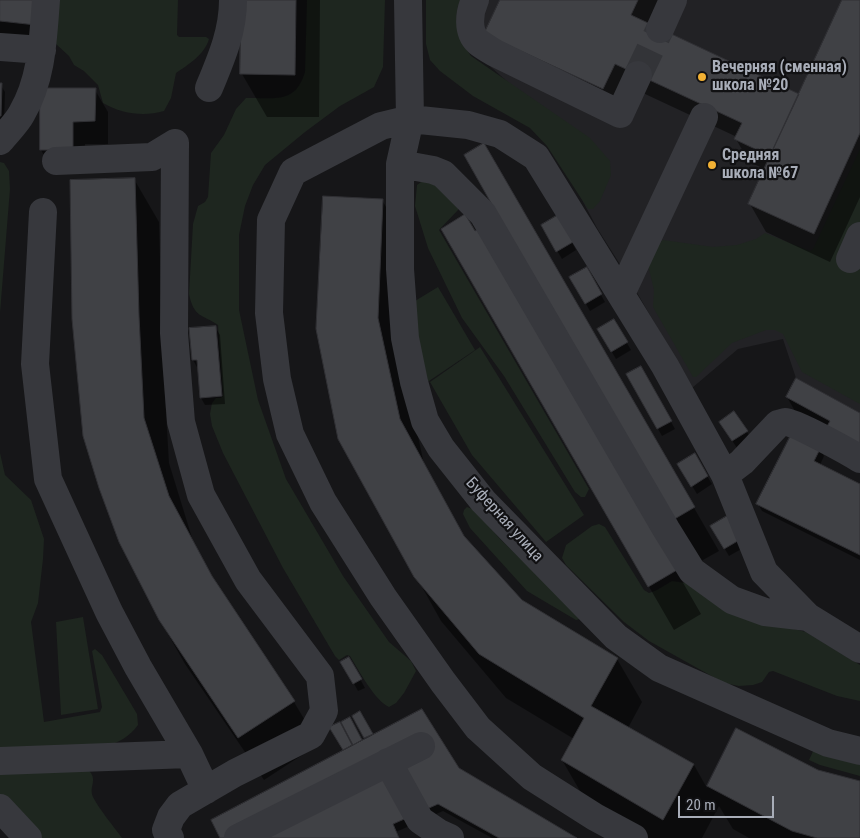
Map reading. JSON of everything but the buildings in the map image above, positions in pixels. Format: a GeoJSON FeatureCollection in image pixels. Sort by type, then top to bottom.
{"type":"FeatureCollection","features":[{"type":"Feature","properties":{"kind":"lane"},"geometry":{"type":"LineString","coordinates":[[0,140],[22,114],[37,81],[42,50],[46,0]]}},
{"type":"Feature","properties":{"kind":"lane"},"geometry":{"type":"LineString","coordinates":[[209,88],[226,47],[233,16],[233,0]]}},
{"type":"Feature","properties":{"kind":"lane","name":"Буферная улица"},"geometry":{"type":"LineString","coordinates":[[408,0],[410,119],[400,164],[400,269],[406,338],[414,382],[425,421],[441,448],[483,501],[616,637],[659,668],[828,743],[860,751]]}},
{"type":"Feature","properties":{"kind":"lane"},"geometry":{"type":"LineString","coordinates":[[475,0],[470,17],[471,32],[477,41],[495,53],[620,114],[638,75]]}},
{"type":"Feature","properties":{"kind":"lane"},"geometry":{"type":"LineString","coordinates":[[660,29],[673,0]]}},
{"type":"Feature","properties":{"kind":"lane"},"geometry":{"type":"LineString","coordinates":[[0,47],[42,50]]}},
{"type":"Feature","properties":{"kind":"lane"},"geometry":{"type":"LineString","coordinates":[[621,294],[704,117]]}},
{"type":"Feature","properties":{"kind":"lane"},"geometry":{"type":"LineString","coordinates":[[634,838],[590,828],[478,728],[383,597],[323,502],[290,434],[277,379],[269,313],[271,220],[292,172],[381,126],[410,119],[468,125],[500,134],[536,156],[665,366],[725,476],[764,572],[808,617],[860,650]]}},
{"type":"Feature","properties":{"kind":"lane"},"geometry":{"type":"LineString","coordinates":[[56,161],[152,157],[175,143],[174,333],[181,422],[201,495],[248,580],[320,676],[324,711],[311,735],[235,773],[180,806],[171,817],[166,830],[170,838]]}},
{"type":"Feature","properties":{"kind":"lane"},"geometry":{"type":"LineString","coordinates":[[400,164],[433,170],[443,174],[482,214],[692,571],[732,600],[765,612],[808,617]]}},
{"type":"Feature","properties":{"kind":"lane"},"geometry":{"type":"LineString","coordinates":[[43,212],[34,364],[48,479],[109,612],[138,667],[189,754],[206,790]]}},
{"type":"Feature","properties":{"kind":"lane"},"geometry":{"type":"LineString","coordinates":[[725,476],[742,462],[778,424],[785,422],[795,424],[847,450],[860,459]]}},
{"type":"Feature","properties":{"kind":"lane"},"geometry":{"type":"LineString","coordinates":[[238,838],[421,746]]}},
{"type":"Feature","properties":{"kind":"lane"},"geometry":{"type":"LineString","coordinates":[[0,761],[189,754]]}},
{"type":"Feature","properties":{"kind":"lane"},"geometry":{"type":"LineString","coordinates":[[388,762],[420,820],[450,838]]}},
{"type":"Feature","properties":{"kind":"lane"},"geometry":{"type":"LineString","coordinates":[[0,808],[28,838]]}},
{"type":"Feature","properties":{"kind":"shaded area"},"geometry":{"type":"Polygon","coordinates":[[[56,0],[178,0],[177,35],[179,37],[206,37],[209,39],[204,50],[191,63],[176,73],[171,98],[164,111],[149,114],[125,112],[103,103],[98,85],[84,71],[74,65],[69,56],[56,44],[56,0]]]}},
{"type":"Feature","properties":{"kind":"shaded area"},"geometry":{"type":"Polygon","coordinates":[[[307,0],[385,0],[383,67],[374,87],[340,106],[305,132],[265,165],[253,185],[245,206],[239,235],[239,310],[258,400],[286,479],[343,576],[389,642],[411,661],[416,671],[404,693],[396,703],[389,707],[373,692],[350,656],[347,655],[339,660],[335,656],[283,568],[223,453],[212,426],[210,414],[212,403],[216,398],[221,398],[223,395],[218,325],[196,311],[189,294],[193,224],[198,206],[205,202],[208,197],[211,153],[224,135],[236,109],[246,98],[283,97],[296,90],[301,83],[305,72],[307,0]]]}},
{"type":"Feature","properties":{"kind":"shaded area"},"geometry":{"type":"Polygon","coordinates":[[[426,0],[460,0],[457,15],[458,29],[463,43],[471,56],[590,138],[610,161],[611,175],[600,201],[593,209],[588,209],[547,146],[530,128],[473,96],[440,71],[430,60],[426,44],[426,0]]]}},
{"type":"Feature","properties":{"kind":"shaded area","name":"Средняя школа №67"},"geometry":{"type":"Polygon","coordinates":[[[454,0],[860,0],[860,413],[796,378],[783,339],[738,349],[692,388],[628,277],[597,228],[531,103],[452,32],[454,0]]]}},
{"type":"Feature","properties":{"kind":"shaded area"},"geometry":{"type":"Polygon","coordinates":[[[860,149],[860,404],[802,372],[783,334],[775,330],[766,330],[732,343],[696,377],[693,377],[653,307],[654,290],[648,265],[652,247],[663,240],[713,247],[737,245],[756,239],[765,233],[810,251],[813,249],[860,149]]]}},
{"type":"Feature","properties":{"kind":"shaded area"},"geometry":{"type":"Polygon","coordinates":[[[0,162],[4,163],[9,171],[10,189],[0,313],[0,162]]]}},
{"type":"Feature","properties":{"kind":"shaded area"},"geometry":{"type":"Polygon","coordinates":[[[424,180],[458,197],[458,210],[439,230],[589,489],[585,497],[581,497],[575,492],[504,376],[462,318],[428,248],[415,206],[417,185],[424,180]]]}},
{"type":"Feature","properties":{"kind":"shaded area"},"geometry":{"type":"Polygon","coordinates":[[[438,287],[475,350],[426,383],[410,304],[438,287]]]}},
{"type":"Feature","properties":{"kind":"shaded area"},"geometry":{"type":"Polygon","coordinates":[[[480,347],[584,515],[546,542],[472,455],[430,382],[480,347]]]}},
{"type":"Feature","properties":{"kind":"shaded area"},"geometry":{"type":"Polygon","coordinates":[[[0,453],[5,475],[31,500],[44,539],[38,603],[31,622],[44,722],[100,712],[102,707],[92,651],[95,649],[102,655],[137,714],[138,725],[128,736],[116,743],[106,746],[0,753],[0,453]]]}},
{"type":"Feature","properties":{"kind":"shaded area"},"geometry":{"type":"Polygon","coordinates":[[[467,507],[475,510],[500,539],[579,615],[580,619],[576,620],[527,591],[470,528],[463,514],[467,507]]]}},
{"type":"Feature","properties":{"kind":"shaded area"},"geometry":{"type":"Polygon","coordinates":[[[599,524],[605,527],[644,590],[649,593],[672,581],[686,583],[753,619],[806,632],[860,665],[860,701],[837,696],[773,671],[769,672],[762,682],[753,685],[739,686],[724,683],[649,641],[624,622],[566,565],[562,558],[566,545],[592,526],[599,524]]]}},
{"type":"Feature","properties":{"kind":"shaded area"},"geometry":{"type":"Polygon","coordinates":[[[83,617],[98,709],[61,715],[56,622],[83,617]]]}},
{"type":"Feature","properties":{"kind":"shaded area"},"geometry":{"type":"Polygon","coordinates":[[[815,747],[860,760],[860,776],[809,760],[815,747]]]}},
{"type":"Feature","properties":{"kind":"shaded area"},"geometry":{"type":"Polygon","coordinates":[[[86,768],[93,779],[93,797],[122,838],[35,838],[0,798],[0,771],[86,768]]]}},
{"type":"Feature","properties":{"kind":"tunnel"},"geometry":{"type":"LineString","coordinates":[[638,75],[660,29]]}},
{"type":"Feature","properties":{"kind":"place","name":"Вечерняя (сменная) школа №20"},"geometry":{"type":"Point","coordinates":[702,77]}},
{"type":"Feature","properties":{"kind":"place","name":"Средняя школа №67"},"geometry":{"type":"Point","coordinates":[712,165]}}]}
